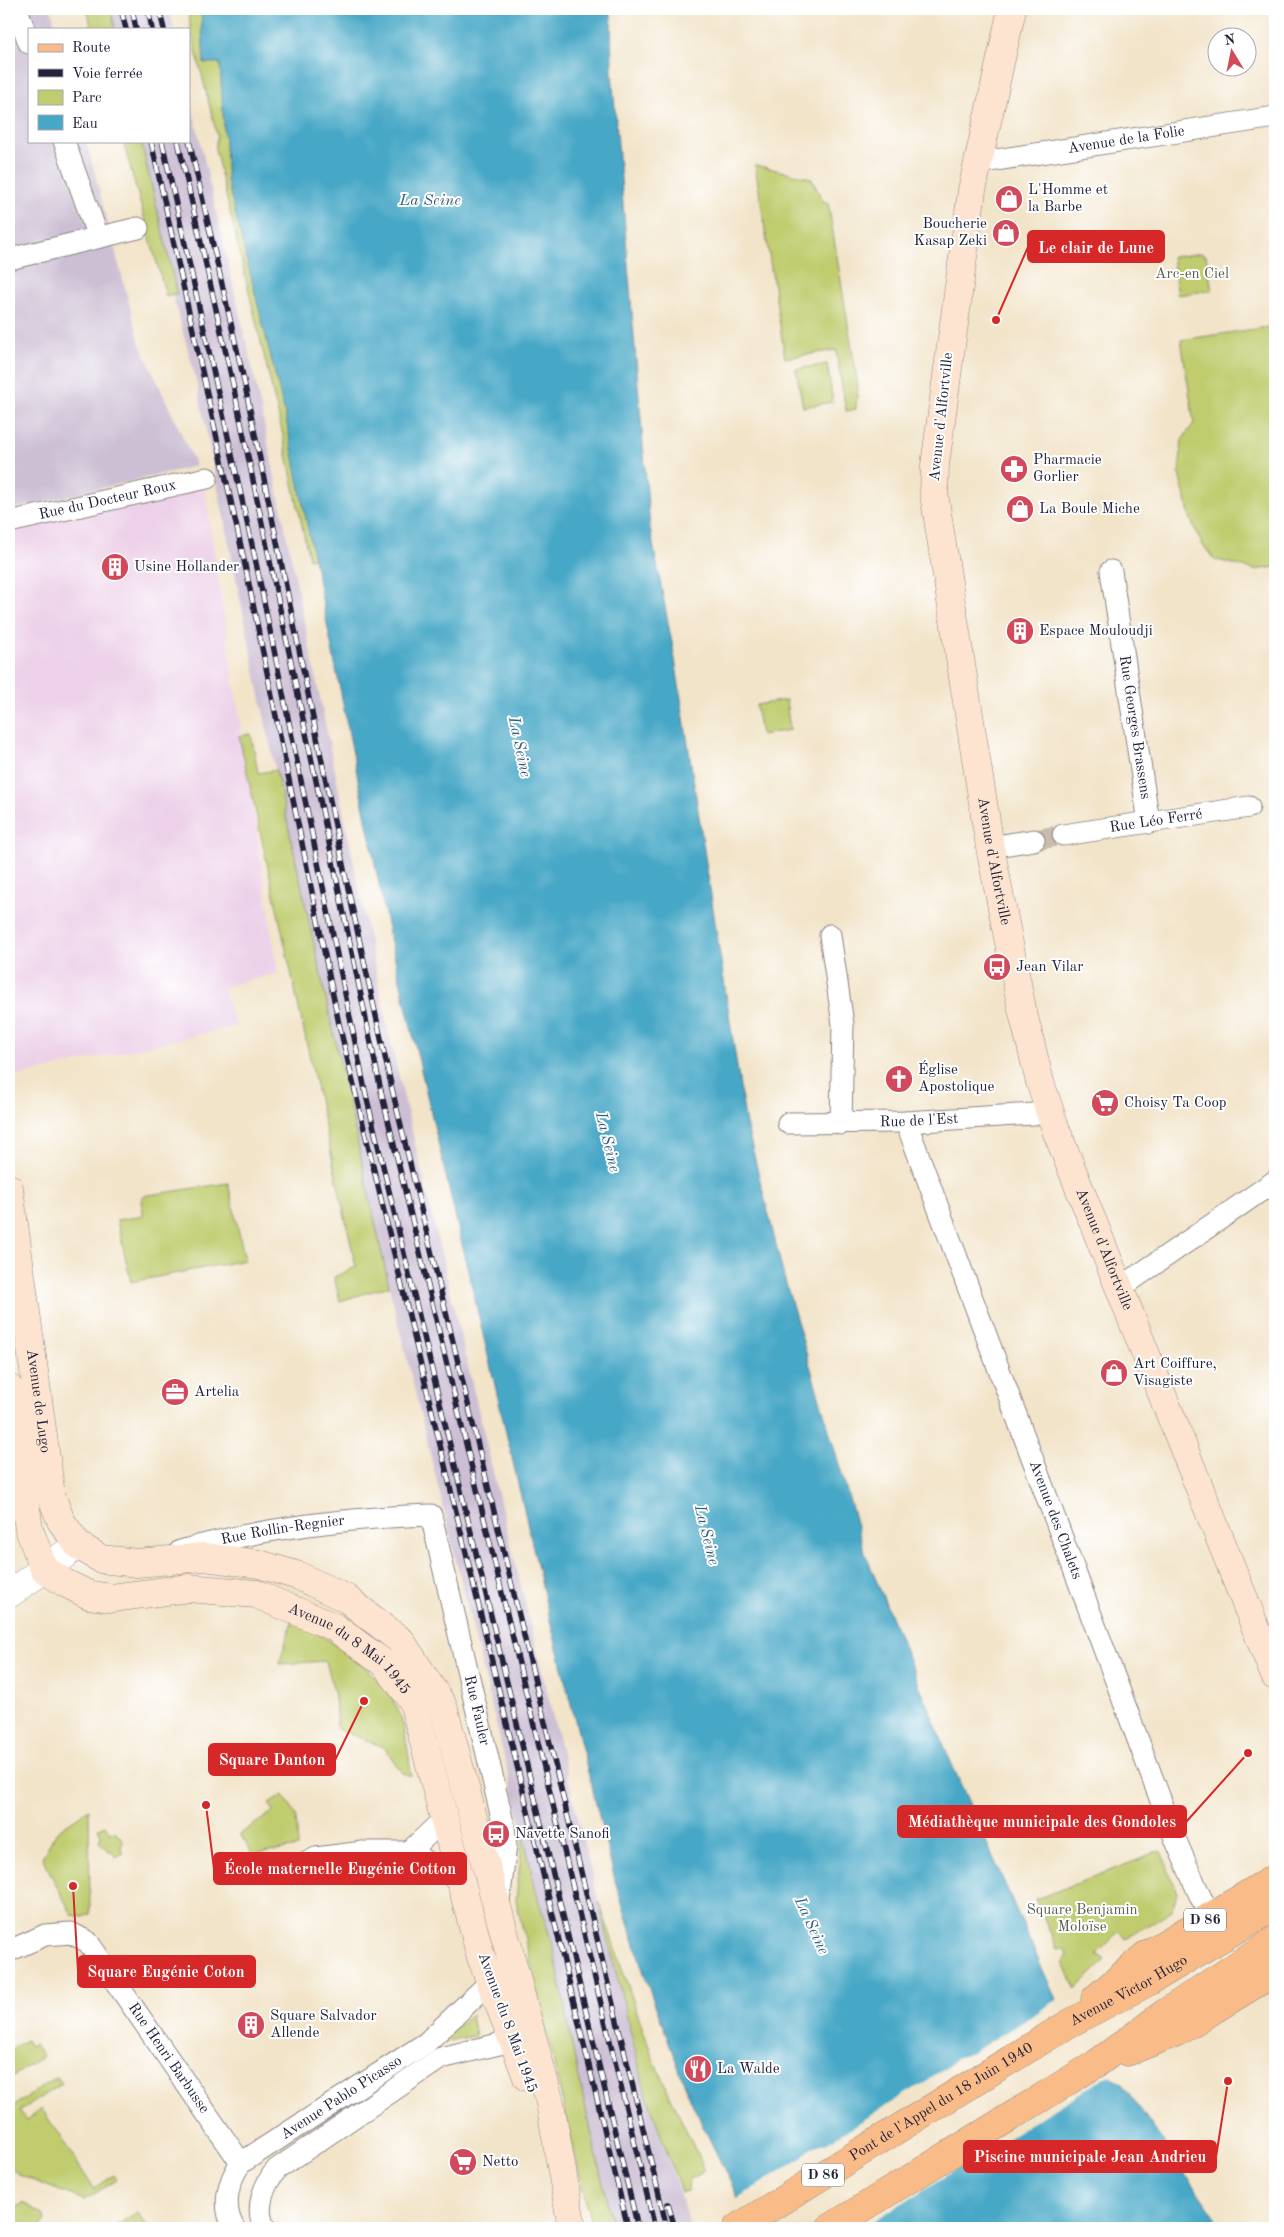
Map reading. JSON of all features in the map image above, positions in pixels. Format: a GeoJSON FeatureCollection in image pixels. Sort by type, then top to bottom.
{"type":"FeatureCollection","features":[{"type":"Feature","properties":{"kind":"main road","name":"Avenue d'Alfortville"},"geometry":{"type":"LineString","coordinates":[[1012,9],[977,163],[954,311],[942,423],[935,465],[934,494],[990,847],[1022,1009],[1049,1113],[1275,1676]]}},
{"type":"Feature","properties":{"kind":"main road","name":"Avenue de Lugo"},"geometry":{"type":"LineString","coordinates":[[9,1188],[51,1495],[61,1521],[78,1545],[101,1559],[137,1563]]}},
{"type":"Feature","properties":{"kind":"main road","name":"Avenue de Lugo"},"geometry":{"type":"LineString","coordinates":[[9,1388],[29,1529],[54,1576]]}},
{"type":"Feature","properties":{"kind":"main road","name":"Avenue du 8 Mai 1945"},"geometry":{"type":"LineString","coordinates":[[137,1563],[204,1557],[259,1564],[300,1576],[347,1599],[401,1641],[443,1706],[498,1907],[503,1976],[523,2039],[550,2103],[572,2228]]}},
{"type":"Feature","properties":{"kind":"main road","name":"Avenue du 8 Mai 1945"},"geometry":{"type":"LineString","coordinates":[[54,1576],[89,1594],[112,1598],[189,1588],[256,1594],[334,1627],[385,1664],[413,1701],[481,1956],[503,1976]]}},
{"type":"Feature","properties":{"kind":"main road","name":"Avenue Victor Hugo"},"geometry":{"type":"LineString","coordinates":[[1070,2022],[1136,1963],[1275,1878]]}},
{"type":"Feature","properties":{"kind":"main road","name":"Avenue Victor Hugo"},"geometry":{"type":"LineString","coordinates":[[1070,2022],[1148,1982],[1275,1906]]}},
{"type":"Feature","properties":{"kind":"main road"},"geometry":{"type":"LineString","coordinates":[[830,2228],[1096,2064],[1165,2013],[1275,1940]]}},
{"type":"Feature","properties":{"kind":"main road"},"geometry":{"type":"LineString","coordinates":[[1096,2064],[1176,2032],[1275,1972]]}},
{"type":"Feature","properties":{"kind":"main road","name":"Pont de l'Appel du 18 Juin 1940"},"geometry":{"type":"LineString","coordinates":[[737,2228],[1070,2022]]}},
{"type":"Feature","properties":{"kind":"street"},"geometry":{"type":"LineString","coordinates":[[17,9],[28,40]]}},
{"type":"Feature","properties":{"kind":"street","name":"Avenue de la Folie"},"geometry":{"type":"LineString","coordinates":[[977,163],[1275,117]]}},
{"type":"Feature","properties":{"kind":"street"},"geometry":{"type":"LineString","coordinates":[[64,142],[98,237]]}},
{"type":"Feature","properties":{"kind":"street"},"geometry":{"type":"LineString","coordinates":[[9,259],[138,228]]}},
{"type":"Feature","properties":{"kind":"street","name":"Rue du Docteur Roux"},"geometry":{"type":"LineString","coordinates":[[9,522],[207,478]]}},
{"type":"Feature","properties":{"kind":"street","name":"Rue Georges Brassens"},"geometry":{"type":"LineString","coordinates":[[1111,571],[1149,823]]}},
{"type":"Feature","properties":{"kind":"street","name":"Rue Léo Ferré"},"geometry":{"type":"LineString","coordinates":[[1063,835],[1249,807]]}},
{"type":"Feature","properties":{"kind":"street"},"geometry":{"type":"LineString","coordinates":[[990,847],[1034,840]]}},
{"type":"Feature","properties":{"kind":"street"},"geometry":{"type":"LineString","coordinates":[[830,935],[843,1024],[841,1124]]}},
{"type":"Feature","properties":{"kind":"street","name":"Rue de l'Est"},"geometry":{"type":"LineString","coordinates":[[788,1123],[906,1122],[1049,1113]]}},
{"type":"Feature","properties":{"kind":"street","name":"Avenue des Chalets"},"geometry":{"type":"LineString","coordinates":[[906,1122],[1176,1841],[1201,1898],[1212,1916]]}},
{"type":"Feature","properties":{"kind":"street"},"geometry":{"type":"LineString","coordinates":[[1120,1288],[1275,1181]]}},
{"type":"Feature","properties":{"kind":"street","name":"Rue Rollin-Regnier"},"geometry":{"type":"LineString","coordinates":[[137,1563],[228,1537],[351,1521],[431,1516]]}},
{"type":"Feature","properties":{"kind":"street","name":"Rue Fauler"},"geometry":{"type":"LineString","coordinates":[[431,1516],[504,1828],[506,1845],[498,1907]]}},
{"type":"Feature","properties":{"kind":"street"},"geometry":{"type":"LineString","coordinates":[[9,1594],[54,1576],[78,1545]]}},
{"type":"Feature","properties":{"kind":"street"},"geometry":{"type":"LineString","coordinates":[[409,1852],[445,1818]]}},
{"type":"Feature","properties":{"kind":"street"},"geometry":{"type":"LineString","coordinates":[[294,1869],[316,1858],[363,1852],[409,1852],[460,1882]]}},
{"type":"Feature","properties":{"kind":"street","name":"Rue Henri Barbusse"},"geometry":{"type":"LineString","coordinates":[[9,1951],[46,1935],[70,1933],[88,1942],[241,2163]]}},
{"type":"Feature","properties":{"kind":"street","name":"Avenue Pablo Picasso"},"geometry":{"type":"LineString","coordinates":[[241,2163],[426,2043],[503,1976]]}},
{"type":"Feature","properties":{"kind":"street","name":"Avenue Pablo Picasso"},"geometry":{"type":"LineString","coordinates":[[261,2227],[260,2209],[263,2194],[268,2180],[277,2168],[441,2058],[523,2039]]}},
{"type":"Feature","properties":{"kind":"street"},"geometry":{"type":"LineString","coordinates":[[234,2228],[226,2202],[233,2174],[241,2163]]}},
{"type":"Feature","properties":{"kind":"shaded area"},"geometry":{"type":"Polygon","coordinates":[[[9,9],[51,9],[56,28],[28,28],[28,142],[86,142],[140,344],[196,466],[9,510],[9,9]]]}},
{"type":"Feature","properties":{"kind":"shaded area"},"geometry":{"type":"Polygon","coordinates":[[[92,9],[169,9],[174,28],[97,28],[92,9]]]}},
{"type":"Feature","properties":{"kind":"shaded area"},"geometry":{"type":"Polygon","coordinates":[[[190,97],[255,380],[387,1026],[498,1493],[644,2087],[691,2228],[592,2228],[516,1900],[523,1834],[381,1253],[272,755],[195,375],[129,142],[190,142],[190,97]]]}},
{"type":"Feature","properties":{"kind":"shaded area"},"geometry":{"type":"Polygon","coordinates":[[[204,486],[278,973],[222,987],[236,1026],[9,1078],[9,532],[204,486]]]}},
{"type":"Feature","properties":{"kind":"green space"},"geometry":{"type":"Polygon","coordinates":[[[87,9],[111,9],[115,28],[92,28],[87,9]]]}},
{"type":"Feature","properties":{"kind":"green space"},"geometry":{"type":"Polygon","coordinates":[[[188,9],[201,9],[204,63],[220,63],[227,180],[285,414],[314,558],[309,559],[282,431],[215,149],[217,136],[191,31],[188,9]]]}},
{"type":"Feature","properties":{"kind":"green space"},"geometry":{"type":"Polygon","coordinates":[[[123,142],[141,142],[177,293],[166,296],[123,142]]]}},
{"type":"Feature","properties":{"kind":"green space"},"geometry":{"type":"Polygon","coordinates":[[[755,165],[811,178],[824,203],[828,202],[858,386],[856,409],[846,411],[836,350],[785,358],[755,165]]]}},
{"type":"Feature","properties":{"kind":"green space","name":"Arc-en Ciel"},"geometry":{"type":"Polygon","coordinates":[[[1202,253],[1206,255],[1212,290],[1178,295],[1172,257],[1202,253]]]}},
{"type":"Feature","properties":{"kind":"green space"},"geometry":{"type":"Polygon","coordinates":[[[1275,326],[1275,567],[1254,570],[1214,559],[1202,544],[1191,520],[1179,474],[1182,440],[1194,423],[1181,340],[1275,326]]]}},
{"type":"Feature","properties":{"kind":"green space"},"geometry":{"type":"Polygon","coordinates":[[[827,364],[833,402],[803,407],[796,369],[827,364]]]}},
{"type":"Feature","properties":{"kind":"green space"},"geometry":{"type":"Polygon","coordinates":[[[786,700],[790,730],[761,735],[756,705],[786,700]]]}},
{"type":"Feature","properties":{"kind":"green space"},"geometry":{"type":"Polygon","coordinates":[[[251,734],[258,773],[276,770],[389,1286],[340,1301],[334,1277],[356,1267],[239,736],[251,734]]]}},
{"type":"Feature","properties":{"kind":"green space"},"geometry":{"type":"Polygon","coordinates":[[[228,1183],[245,1260],[131,1282],[117,1220],[143,1216],[142,1196],[228,1183]]]}},
{"type":"Feature","properties":{"kind":"green space"},"geometry":{"type":"Polygon","coordinates":[[[293,1618],[350,1655],[375,1677],[386,1690],[395,1704],[401,1719],[411,1776],[402,1773],[384,1747],[337,1729],[335,1696],[326,1661],[279,1664],[293,1618]]]}},
{"type":"Feature","properties":{"kind":"green space"},"geometry":{"type":"Polygon","coordinates":[[[283,1795],[296,1815],[298,1847],[253,1855],[240,1834],[274,1811],[269,1804],[283,1795]]]}},
{"type":"Feature","properties":{"kind":"green space"},"geometry":{"type":"Polygon","coordinates":[[[89,1809],[90,1914],[83,1917],[72,1915],[42,1857],[57,1831],[89,1809]]]}},
{"type":"Feature","properties":{"kind":"green space"},"geometry":{"type":"Polygon","coordinates":[[[105,1825],[110,1832],[116,1832],[123,1840],[121,1847],[124,1853],[116,1857],[112,1851],[108,1851],[99,1842],[101,1835],[98,1828],[105,1825]]]}},
{"type":"Feature","properties":{"kind":"green space"},"geometry":{"type":"Polygon","coordinates":[[[523,1834],[538,1899],[553,1946],[576,2065],[613,2228],[592,2228],[516,1900],[523,1834]]]}},
{"type":"Feature","properties":{"kind":"green space","name":"Square Benjamin Moloïse"},"geometry":{"type":"Polygon","coordinates":[[[1161,1851],[1177,1893],[1172,1910],[1126,1939],[1120,1931],[1097,1954],[1105,1960],[1076,1989],[1063,1962],[1067,1953],[1063,1948],[1057,1949],[1036,1899],[1161,1851]]]}},
{"type":"Feature","properties":{"kind":"green space"},"geometry":{"type":"Polygon","coordinates":[[[599,1902],[654,2061],[705,2171],[689,2180],[688,2191],[681,2192],[644,2087],[599,1902]]]}},
{"type":"Feature","properties":{"kind":"green space"},"geometry":{"type":"Polygon","coordinates":[[[471,2015],[475,2036],[444,2043],[443,2037],[471,2015]]]}},
{"type":"Feature","properties":{"kind":"green space"},"geometry":{"type":"Polygon","coordinates":[[[26,2040],[30,2046],[35,2044],[43,2056],[9,2079],[9,2051],[26,2040]]]}},
{"type":"Feature","properties":{"kind":"green space"},"geometry":{"type":"Polygon","coordinates":[[[57,2077],[62,2083],[20,2111],[26,2120],[42,2109],[94,2189],[114,2175],[117,2180],[84,2200],[21,2176],[9,2167],[9,2109],[57,2077]]]}},
{"type":"Feature","properties":{"kind":"green space"},"geometry":{"type":"Polygon","coordinates":[[[23,2203],[43,2214],[45,2220],[39,2228],[9,2228],[9,2213],[23,2203]]]}},
{"type":"Feature","properties":{"kind":"green space"},"geometry":{"type":"Polygon","coordinates":[[[137,2212],[149,2228],[113,2228],[137,2212]]]}},
{"type":"Feature","properties":{"kind":"water","name":"La Seine"},"geometry":{"type":"Polygon","coordinates":[[[201,9],[611,9],[612,72],[650,528],[675,659],[745,1119],[784,1277],[865,1553],[950,1760],[1058,2004],[1101,2072],[1122,2083],[1223,2228],[756,2228],[740,2202],[691,2101],[647,1983],[616,1884],[550,1620],[388,929],[285,414],[227,180],[220,63],[204,63],[201,9]]]}},
{"type":"Feature","properties":{"kind":"pier"},"geometry":{"type":"Polygon","coordinates":[[[1059,1999],[1102,2070],[1113,2076],[1102,2079],[862,2228],[753,2228],[736,2199],[802,2158],[812,2147],[828,2142],[944,2070],[956,2058],[972,2053],[1059,1999]]]}},
{"type":"Feature","properties":{"kind":"tunnel"},"geometry":{"type":"LineString","coordinates":[[1034,840],[1063,835]]}},
{"type":"Feature","properties":{"kind":"railway"},"geometry":{"type":"LineString","coordinates":[[121,9],[126,28]]}},
{"type":"Feature","properties":{"kind":"railway"},"geometry":{"type":"LineString","coordinates":[[132,9],[136,28]]}},
{"type":"Feature","properties":{"kind":"railway"},"geometry":{"type":"LineString","coordinates":[[148,9],[152,28]]}},
{"type":"Feature","properties":{"kind":"railway"},"geometry":{"type":"LineString","coordinates":[[159,9],[164,28]]}},
{"type":"Feature","properties":{"kind":"railway"},"geometry":{"type":"LineString","coordinates":[[151,142],[244,560],[339,1024],[628,2228]]}},
{"type":"Feature","properties":{"kind":"railway"},"geometry":{"type":"LineString","coordinates":[[162,142],[255,558],[366,1095],[638,2228]]}},
{"type":"Feature","properties":{"kind":"railway"},"geometry":{"type":"LineString","coordinates":[[178,142],[232,380],[381,1091],[655,2228]]}},
{"type":"Feature","properties":{"kind":"railway"},"geometry":{"type":"LineString","coordinates":[[189,142],[243,376],[346,879],[392,1089],[667,2228]]}},
{"type":"Feature","properties":{"kind":"railway"},"geometry":{"type":"LineString","coordinates":[[668,2204],[675,2228]]}},
{"type":"Feature","properties":{"kind":"place","name":"L'Homme et la Barbe"},"geometry":{"type":"Point","coordinates":[1009,199]}},
{"type":"Feature","properties":{"kind":"place","name":"Boucherie Kasap Zeki"},"geometry":{"type":"Point","coordinates":[1006,233]}},
{"type":"Feature","properties":{"kind":"place","name":"Le clair de Lune"},"geometry":{"type":"Point","coordinates":[996,320]}},
{"type":"Feature","properties":{"kind":"place","name":"Pharmacie Gorlier"},"geometry":{"type":"Point","coordinates":[1014,469]}},
{"type":"Feature","properties":{"kind":"place","name":"La Boule Miche"},"geometry":{"type":"Point","coordinates":[1020,509]}},
{"type":"Feature","properties":{"kind":"place","name":"Usine Hollander"},"geometry":{"type":"Point","coordinates":[115,567]}},
{"type":"Feature","properties":{"kind":"place","name":"Espace Mouloudji"},"geometry":{"type":"Point","coordinates":[1020,631]}},
{"type":"Feature","properties":{"kind":"place","name":"Jean Vilar"},"geometry":{"type":"Point","coordinates":[997,967]}},
{"type":"Feature","properties":{"kind":"place","name":"Église Apostolique"},"geometry":{"type":"Point","coordinates":[899,1079]}},
{"type":"Feature","properties":{"kind":"place","name":"Choisy Ta Coop"},"geometry":{"type":"Point","coordinates":[1105,1103]}},
{"type":"Feature","properties":{"kind":"place","name":"Art Coiffure, Visagiste"},"geometry":{"type":"Point","coordinates":[1114,1373]}},
{"type":"Feature","properties":{"kind":"place","name":"Artelia"},"geometry":{"type":"Point","coordinates":[175,1392]}},
{"type":"Feature","properties":{"kind":"place","name":"Square Danton"},"geometry":{"type":"Point","coordinates":[364,1701]}},
{"type":"Feature","properties":{"kind":"place","name":"Médiathèque municipale des Gondoles"},"geometry":{"type":"Point","coordinates":[1248,1753]}},
{"type":"Feature","properties":{"kind":"place","name":"École maternelle Eugénie Cotton"},"geometry":{"type":"Point","coordinates":[206,1805]}},
{"type":"Feature","properties":{"kind":"place","name":"Navette Sanofi"},"geometry":{"type":"Point","coordinates":[496,1834]}},
{"type":"Feature","properties":{"kind":"place","name":"Square Eugénie Coton"},"geometry":{"type":"Point","coordinates":[73,1886]}},
{"type":"Feature","properties":{"kind":"place","name":"Square Salvador Allende"},"geometry":{"type":"Point","coordinates":[251,2025]}},
{"type":"Feature","properties":{"kind":"place","name":"La Walde"},"geometry":{"type":"Point","coordinates":[698,2069]}},
{"type":"Feature","properties":{"kind":"place","name":"Piscine municipale Jean Andrieu"},"geometry":{"type":"Point","coordinates":[1228,2081]}},
{"type":"Feature","properties":{"kind":"place","name":"Netto"},"geometry":{"type":"Point","coordinates":[463,2162]}}]}
